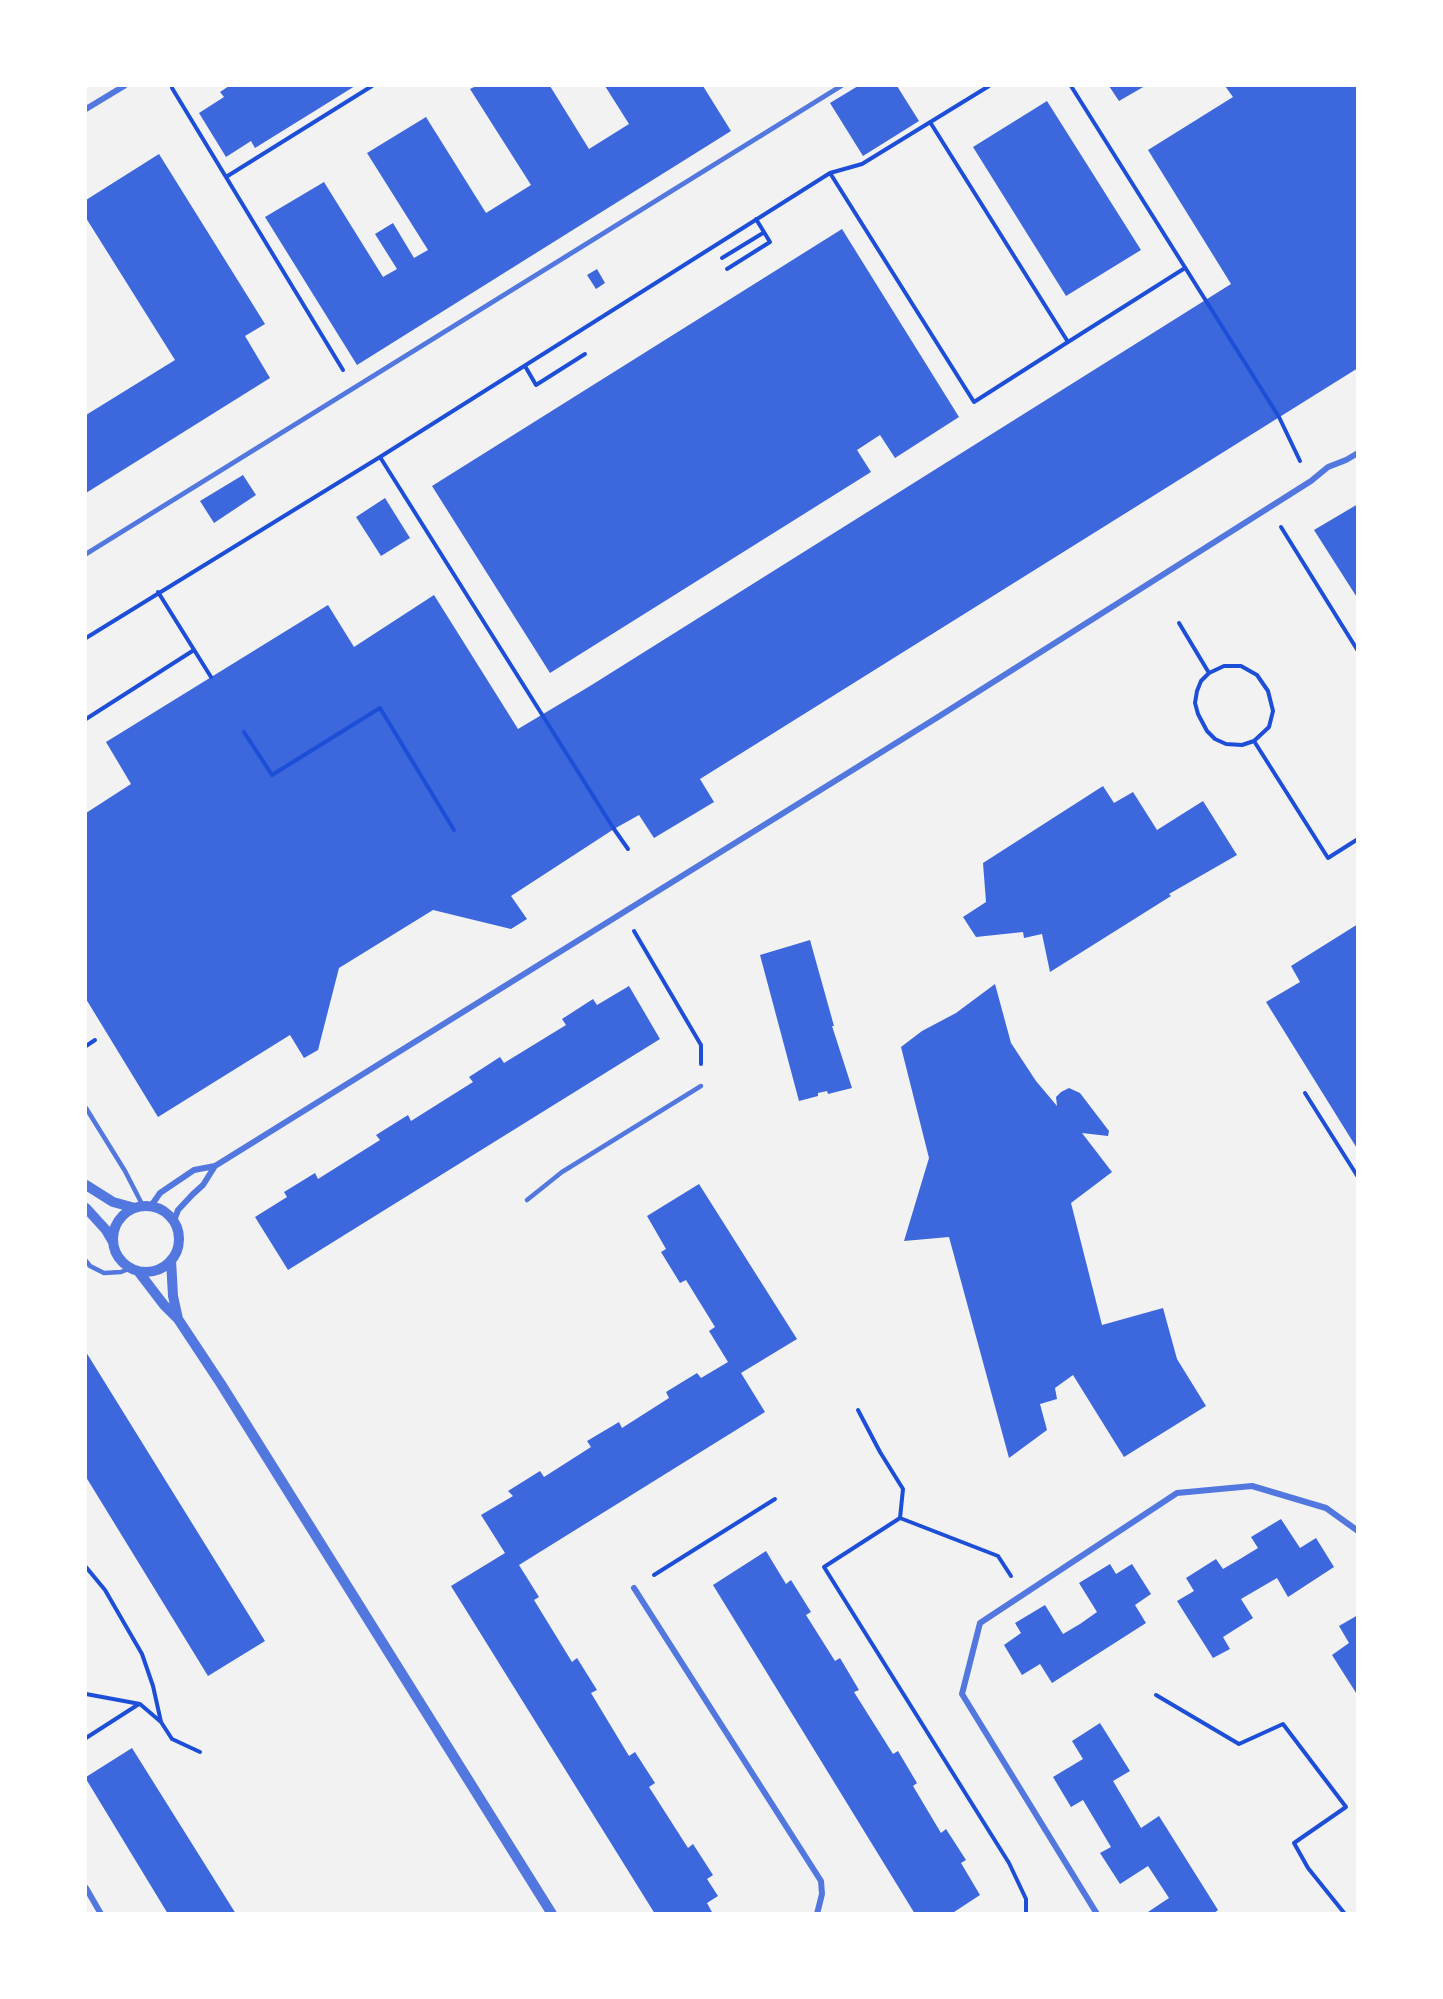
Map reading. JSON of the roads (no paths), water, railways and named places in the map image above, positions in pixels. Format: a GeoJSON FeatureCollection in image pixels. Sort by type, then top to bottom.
{"type":"FeatureCollection","features":[{"type":"Feature","properties":{"kind":"street"},"geometry":{"type":"LineString","coordinates":[[86,109],[124,86]]}},
{"type":"Feature","properties":{"kind":"street"},"geometry":{"type":"LineString","coordinates":[[86,554],[841,86]]}},
{"type":"Feature","properties":{"kind":"street"},"geometry":{"type":"LineString","coordinates":[[552,1914],[348,1586],[178,1319],[135,1270],[119,1258],[113,1234],[121,1218],[143,1207],[194,1170],[215,1166],[938,717],[1311,481],[1328,467],[1358,453]]}},
{"type":"Feature","properties":{"kind":"street"},"geometry":{"type":"LineString","coordinates":[[174,1221],[178,1210],[203,1185],[215,1166]]}},
{"type":"Feature","properties":{"kind":"street"},"geometry":{"type":"LineString","coordinates":[[86,1185],[113,1202],[168,1214],[174,1221],[179,1237],[176,1253],[171,1260],[156,1270],[147,1272],[135,1270]]}},
{"type":"Feature","properties":{"kind":"street"},"geometry":{"type":"LineString","coordinates":[[86,1208],[106,1230],[114,1243]]}},
{"type":"Feature","properties":{"kind":"street"},"geometry":{"type":"LineString","coordinates":[[171,1260],[172,1285],[178,1319]]}},
{"type":"Feature","properties":{"kind":"street"},"geometry":{"type":"LineString","coordinates":[[1097,1914],[962,1695],[980,1623],[1177,1493],[1252,1486],[1326,1508],[1358,1532]]}},
{"type":"Feature","properties":{"kind":"street"},"geometry":{"type":"LineString","coordinates":[[634,1588],[821,1881],[822,1894],[816,1914]]}},
{"type":"Feature","properties":{"kind":"street"},"geometry":{"type":"LineString","coordinates":[[86,1888],[101,1914]]}},
{"type":"Feature","properties":{"kind":"lane"},"geometry":{"type":"LineString","coordinates":[[527,1200],[562,1172],[702,1086]]}},
{"type":"Feature","properties":{"kind":"lane"},"geometry":{"type":"LineString","coordinates":[[86,1108],[125,1171],[143,1207]]}},
{"type":"Feature","properties":{"kind":"lane"},"geometry":{"type":"LineString","coordinates":[[86,1261],[90,1266],[104,1273],[135,1270]]}}]}
